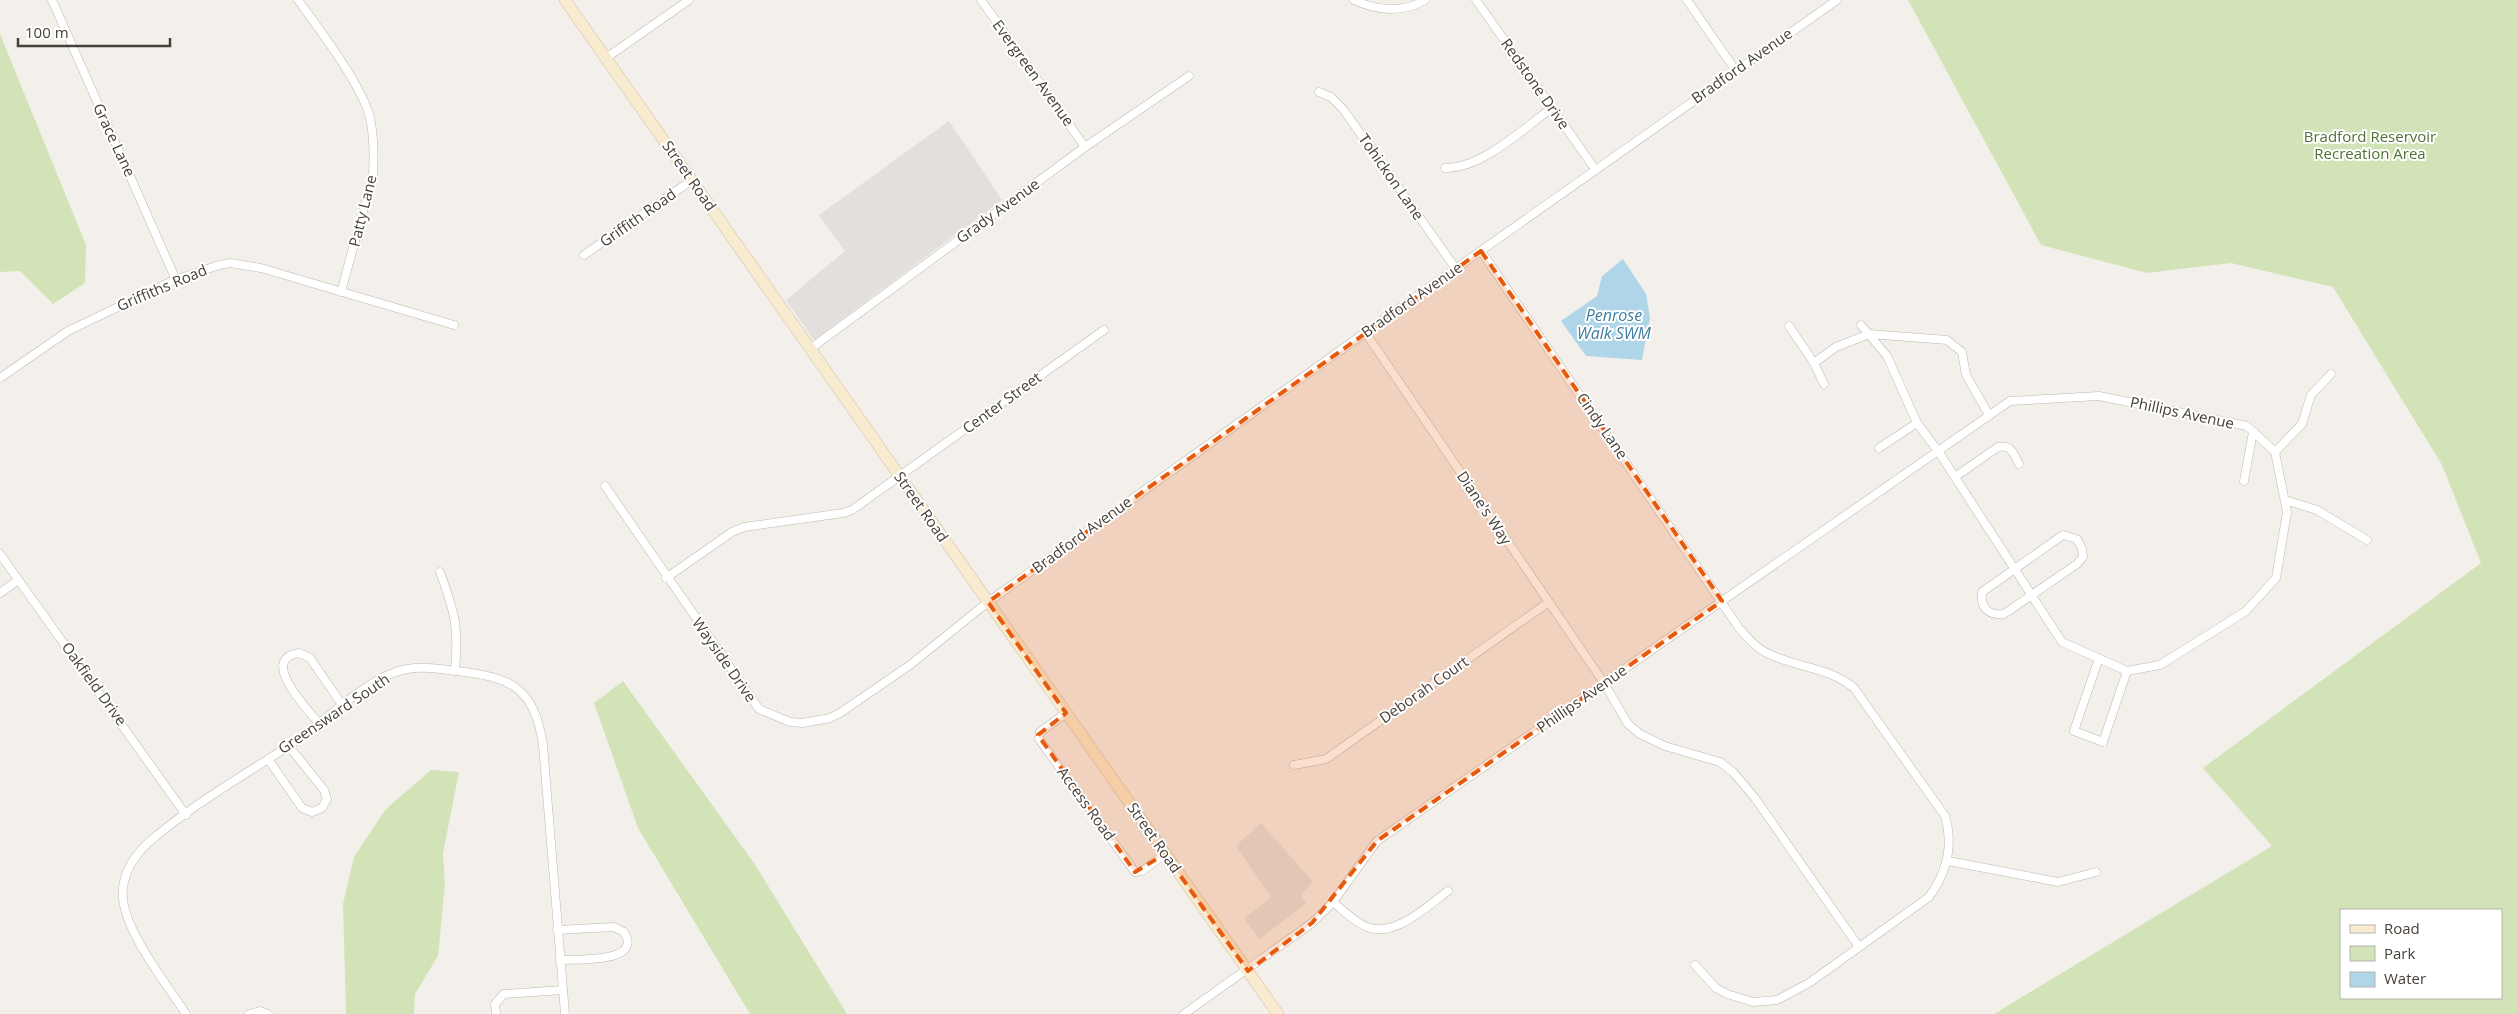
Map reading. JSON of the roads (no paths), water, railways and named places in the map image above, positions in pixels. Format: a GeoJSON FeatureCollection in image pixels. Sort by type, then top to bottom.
{"type":"FeatureCollection","features":[{"type":"Feature","properties":{"kind":"main road","name":"Street Road"},"geometry":{"type":"LineString","coordinates":[[565,0],[1278,1014]]}},
{"type":"Feature","properties":{"kind":"street","name":"Grace Lane"},"geometry":{"type":"LineString","coordinates":[[52,0],[176,280]]}},
{"type":"Feature","properties":{"kind":"street","name":"Patty Lane"},"geometry":{"type":"LineString","coordinates":[[298,0],[358,90],[370,118],[374,158],[373,175],[341,292]]}},
{"type":"Feature","properties":{"kind":"street"},"geometry":{"type":"LineString","coordinates":[[606,58],[689,0]]}},
{"type":"Feature","properties":{"kind":"street","name":"Evergreen Avenue"},"geometry":{"type":"LineString","coordinates":[[981,0],[1085,147]]}},
{"type":"Feature","properties":{"kind":"street"},"geometry":{"type":"LineString","coordinates":[[1354,0],[1372,6],[1392,9],[1414,6],[1425,0]]}},
{"type":"Feature","properties":{"kind":"street","name":"Redstone Drive"},"geometry":{"type":"LineString","coordinates":[[1476,0],[1595,169]]}},
{"type":"Feature","properties":{"kind":"street"},"geometry":{"type":"LineString","coordinates":[[1687,0],[1736,71]]}},
{"type":"Feature","properties":{"kind":"street","name":"Bradford Avenue"},"geometry":{"type":"LineString","coordinates":[[988,602],[1365,332],[1836,0]]}},
{"type":"Feature","properties":{"kind":"street","name":"Grady Avenue"},"geometry":{"type":"LineString","coordinates":[[810,349],[1085,147],[1189,76]]}},
{"type":"Feature","properties":{"kind":"street","name":"Tohickon Lane"},"geometry":{"type":"LineString","coordinates":[[1319,92],[1331,98],[1343,109],[1456,269]]}},
{"type":"Feature","properties":{"kind":"street"},"geometry":{"type":"LineString","coordinates":[[1445,168],[1460,168],[1478,162],[1552,108]]}},
{"type":"Feature","properties":{"kind":"street","name":"Griffith Road"},"geometry":{"type":"LineString","coordinates":[[584,255],[692,180]]}},
{"type":"Feature","properties":{"kind":"street","name":"Cindy Lane"},"geometry":{"type":"LineString","coordinates":[[1481,251],[1740,628],[1764,652],[1831,673],[1842,678],[1854,688],[1945,816],[1950,831],[1948,861],[1942,879],[1930,897],[1809,983],[1778,1000],[1753,1002],[1727,994],[1716,988],[1695,965]]}},
{"type":"Feature","properties":{"kind":"street","name":"Griffiths Road"},"geometry":{"type":"LineString","coordinates":[[0,378],[68,331],[176,280],[230,263],[261,268],[454,325]]}},
{"type":"Feature","properties":{"kind":"street"},"geometry":{"type":"LineString","coordinates":[[1861,325],[1887,356],[1917,423],[1938,451],[2062,642],[2127,671],[2160,665],[2246,611],[2276,578],[2287,512],[2275,452],[2302,424],[2310,395],[2331,374]]}},
{"type":"Feature","properties":{"kind":"street"},"geometry":{"type":"LineString","coordinates":[[1789,326],[1814,362],[1824,384]]}},
{"type":"Feature","properties":{"kind":"street","name":"Center Street"},"geometry":{"type":"LineString","coordinates":[[666,578],[738,530],[760,524],[844,514],[852,510],[1104,330]]}},
{"type":"Feature","properties":{"kind":"street","name":"Diane's Way"},"geometry":{"type":"LineString","coordinates":[[1365,332],[1604,683],[1628,724],[1640,734],[1665,746],[1720,762],[1734,772],[1755,798],[1859,947]]}},
{"type":"Feature","properties":{"kind":"street"},"geometry":{"type":"LineString","coordinates":[[1814,362],[1836,347],[1869,334],[1947,340],[1962,352],[1966,375],[1989,415]]}},
{"type":"Feature","properties":{"kind":"street","name":"Phillips Avenue"},"geometry":{"type":"LineString","coordinates":[[1184,1014],[1248,971],[1312,923],[1333,902],[1377,841],[2010,401],[2099,396],[2247,426],[2275,452]]}},
{"type":"Feature","properties":{"kind":"street"},"geometry":{"type":"LineString","coordinates":[[1879,448],[1917,423]]}},
{"type":"Feature","properties":{"kind":"street"},"geometry":{"type":"LineString","coordinates":[[2244,480],[2253,432]]}},
{"type":"Feature","properties":{"kind":"street"},"geometry":{"type":"LineString","coordinates":[[1955,477],[1998,447],[2005,446],[2012,449],[2019,464]]}},
{"type":"Feature","properties":{"kind":"street","name":"Wayside Drive"},"geometry":{"type":"LineString","coordinates":[[605,486],[666,578],[758,709],[790,722],[803,723],[830,718],[840,712],[910,665],[988,602]]}},
{"type":"Feature","properties":{"kind":"street"},"geometry":{"type":"LineString","coordinates":[[2284,500],[2317,510],[2367,540]]}},
{"type":"Feature","properties":{"kind":"street"},"geometry":{"type":"LineString","coordinates":[[2063,536],[2077,540],[2082,549],[2083,557],[2077,564],[2031,594],[2004,614],[1995,615],[1988,612],[1983,606],[1982,592],[2015,568],[2063,536]]}},
{"type":"Feature","properties":{"kind":"street","name":"Oakfield Drive"},"geometry":{"type":"LineString","coordinates":[[0,554],[186,815]]}},
{"type":"Feature","properties":{"kind":"street"},"geometry":{"type":"LineString","coordinates":[[440,572],[454,612],[457,628],[455,671]]}},
{"type":"Feature","properties":{"kind":"street"},"geometry":{"type":"LineString","coordinates":[[0,593],[18,580]]}},
{"type":"Feature","properties":{"kind":"street","name":"Deborah Court"},"geometry":{"type":"LineString","coordinates":[[1294,765],[1326,759],[1549,602]]}},
{"type":"Feature","properties":{"kind":"street"},"geometry":{"type":"LineString","coordinates":[[319,724],[283,676],[283,664],[287,658],[299,653],[310,658],[343,706]]}},
{"type":"Feature","properties":{"kind":"street"},"geometry":{"type":"LineString","coordinates":[[2099,658],[2074,731],[2103,742],[2127,671]]}},
{"type":"Feature","properties":{"kind":"street","name":"Greensward South"},"geometry":{"type":"LineString","coordinates":[[186,1014],[133,932],[126,917],[123,890],[127,873],[137,856],[148,843],[186,815],[319,724],[382,678],[402,670],[429,667],[493,675],[503,679],[524,696],[537,718],[543,745],[563,990]]}},
{"type":"Feature","properties":{"kind":"street","name":"Access Road"},"geometry":{"type":"LineString","coordinates":[[1066,713],[1040,732],[1039,739],[1135,872],[1142,871],[1165,854]]}},
{"type":"Feature","properties":{"kind":"street"},"geometry":{"type":"LineString","coordinates":[[268,759],[302,808],[312,812],[322,808],[326,793],[288,745]]}},
{"type":"Feature","properties":{"kind":"street"},"geometry":{"type":"LineString","coordinates":[[1948,861],[2058,882],[2096,872]]}},
{"type":"Feature","properties":{"kind":"street"},"geometry":{"type":"LineString","coordinates":[[1333,902],[1367,927],[1383,929],[1414,916],[1448,891]]}},
{"type":"Feature","properties":{"kind":"street"},"geometry":{"type":"LineString","coordinates":[[557,930],[614,927],[624,932],[628,942],[627,949],[618,956],[560,960]]}},
{"type":"Feature","properties":{"kind":"street"},"geometry":{"type":"LineString","coordinates":[[496,1014],[495,1004],[504,994],[563,990],[565,1014]]}},
{"type":"Feature","properties":{"kind":"street"},"geometry":{"type":"LineString","coordinates":[[249,1014],[260,1011],[268,1014]]}},
{"type":"Feature","properties":{"kind":"water","name":"Penrose Walk SWM"},"geometry":{"type":"Polygon","coordinates":[[[1623,259],[1646,294],[1650,318],[1642,360],[1586,356],[1561,321],[1597,296],[1602,276],[1623,259]]]}},
{"type":"Feature","properties":{"kind":"park label","name":"Bradford Reservoir Recreation Area"},"geometry":{"type":"Point","coordinates":[2370,146]}}]}
